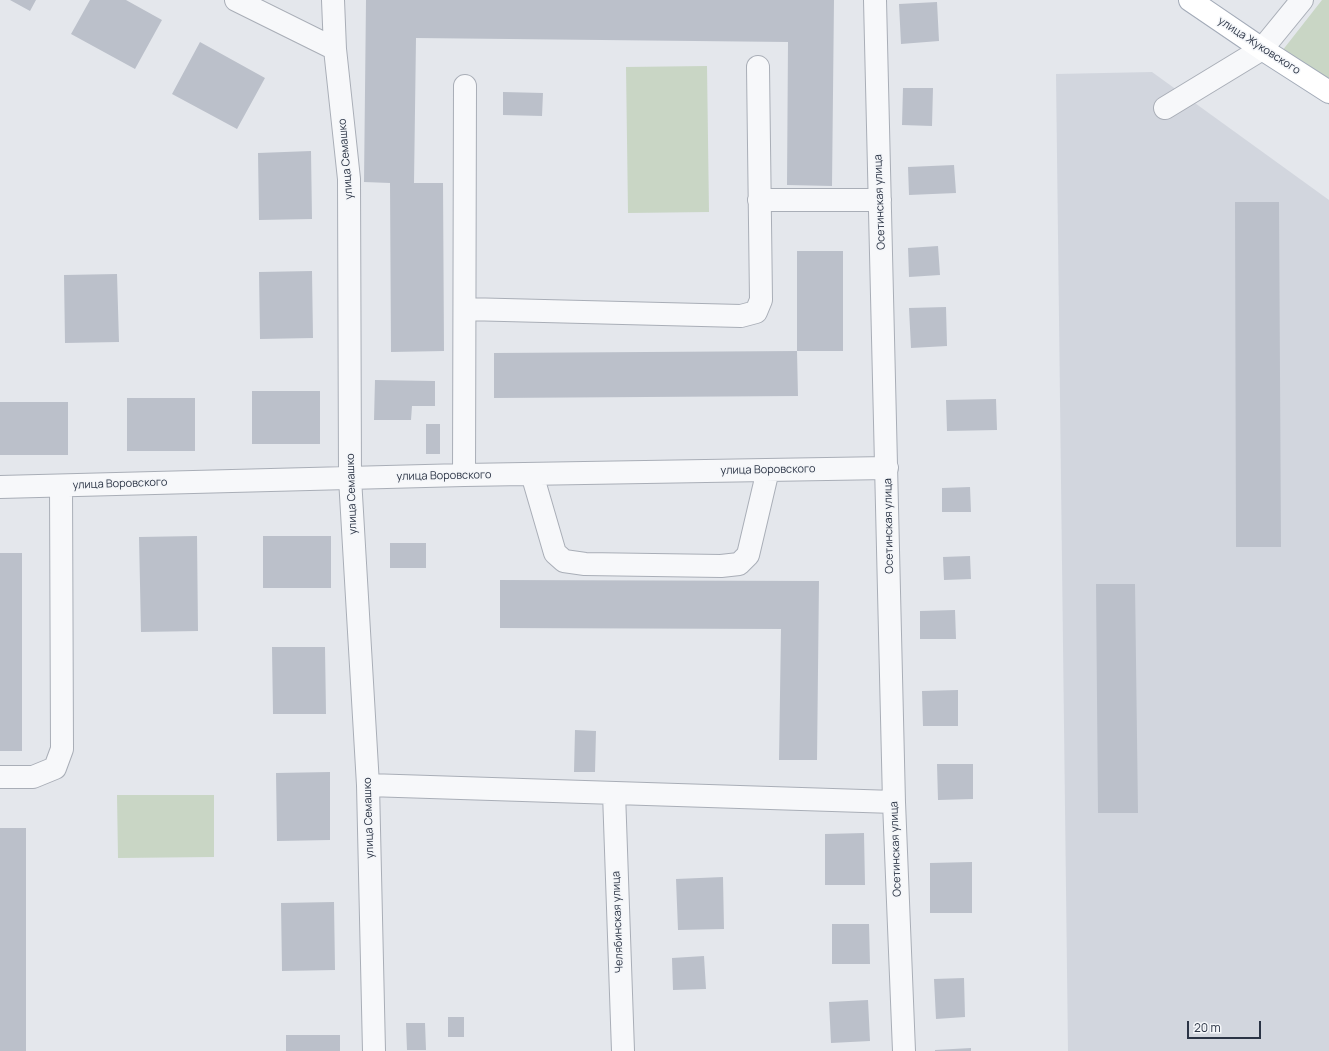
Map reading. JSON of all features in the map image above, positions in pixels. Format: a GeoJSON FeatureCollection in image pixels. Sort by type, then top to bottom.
{"type":"FeatureCollection","features":[{"type":"Feature","properties":{"kind":"main road","name":"улица Жуковского"},"geometry":{"type":"LineString","coordinates":[[1190,0],[1329,92]]}},
{"type":"Feature","properties":{"kind":"street"},"geometry":{"type":"LineString","coordinates":[[236,0],[335,49]]}},
{"type":"Feature","properties":{"kind":"street","name":"улица Семашко"},"geometry":{"type":"LineString","coordinates":[[333,0],[335,49],[349,180],[350,478],[368,785],[374,1051]]}},
{"type":"Feature","properties":{"kind":"street","name":"Осетинская улица"},"geometry":{"type":"LineString","coordinates":[[875,0],[894,802],[904,1051]]}},
{"type":"Feature","properties":{"kind":"street"},"geometry":{"type":"LineString","coordinates":[[1165,108],[1262,49],[1302,0]]}},
{"type":"Feature","properties":{"kind":"street"},"geometry":{"type":"LineString","coordinates":[[465,309],[741,316],[756,312],[761,300],[758,67]]}},
{"type":"Feature","properties":{"kind":"street"},"geometry":{"type":"LineString","coordinates":[[464,475],[465,86]]}},
{"type":"Feature","properties":{"kind":"street"},"geometry":{"type":"LineString","coordinates":[[759,200],[880,200]]}},
{"type":"Feature","properties":{"kind":"street","name":"улица Воровского"},"geometry":{"type":"LineString","coordinates":[[0,487],[464,475],[887,468]]}},
{"type":"Feature","properties":{"kind":"street"},"geometry":{"type":"LineString","coordinates":[[532,474],[555,553],[564,561],[585,564],[721,566],[739,564],[748,555],[768,470]]}},
{"type":"Feature","properties":{"kind":"street"},"geometry":{"type":"LineString","coordinates":[[0,776],[33,776],[55,768],[62,749],[61,486]]}},
{"type":"Feature","properties":{"kind":"street"},"geometry":{"type":"LineString","coordinates":[[368,785],[894,802]]}},
{"type":"Feature","properties":{"kind":"street","name":"Челябинская улица"},"geometry":{"type":"LineString","coordinates":[[614,793],[622,1051]]}},
{"type":"Feature","properties":{"kind":"shaded area"},"geometry":{"type":"Polygon","coordinates":[[[1152,72],[1329,200],[1329,1051],[1068,1051],[1056,74],[1152,72]]]}},
{"type":"Feature","properties":{"kind":"green space"},"geometry":{"type":"Polygon","coordinates":[[[1322,0],[1329,0],[1329,105],[1282,51],[1322,0]]]}},
{"type":"Feature","properties":{"kind":"green space"},"geometry":{"type":"Polygon","coordinates":[[[707,66],[709,212],[628,213],[626,67],[707,66]]]}},
{"type":"Feature","properties":{"kind":"green space"},"geometry":{"type":"Polygon","coordinates":[[[117,795],[214,795],[214,857],[118,858],[117,795]]]}},
{"type":"Feature","properties":{"kind":"building"},"geometry":{"type":"Polygon","coordinates":[[[10,0],[36,0],[30,11],[10,0]]]}},
{"type":"Feature","properties":{"kind":"building"},"geometry":{"type":"Polygon","coordinates":[[[90,0],[126,0],[162,20],[135,69],[71,34],[90,0]]]}},
{"type":"Feature","properties":{"kind":"building"},"geometry":{"type":"Polygon","coordinates":[[[366,0],[834,0],[832,186],[787,185],[788,42],[416,38],[414,183],[443,183],[444,351],[391,352],[390,183],[364,182],[366,0]]]}},
{"type":"Feature","properties":{"kind":"building"},"geometry":{"type":"Polygon","coordinates":[[[937,2],[939,41],[901,44],[899,4],[937,2]]]}},
{"type":"Feature","properties":{"kind":"building"},"geometry":{"type":"Polygon","coordinates":[[[200,42],[265,78],[237,129],[172,94],[200,42]]]}},
{"type":"Feature","properties":{"kind":"building"},"geometry":{"type":"Polygon","coordinates":[[[903,88],[933,88],[932,126],[902,125],[903,88]]]}},
{"type":"Feature","properties":{"kind":"building"},"geometry":{"type":"Polygon","coordinates":[[[503,92],[543,93],[542,116],[503,115],[503,92]]]}},
{"type":"Feature","properties":{"kind":"building"},"geometry":{"type":"Polygon","coordinates":[[[311,151],[312,219],[259,220],[258,153],[311,151]]]}},
{"type":"Feature","properties":{"kind":"building"},"geometry":{"type":"Polygon","coordinates":[[[954,165],[956,193],[909,195],[908,167],[954,165]]]}},
{"type":"Feature","properties":{"kind":"building"},"geometry":{"type":"Polygon","coordinates":[[[1235,202],[1279,202],[1281,547],[1236,547],[1235,202]]]}},
{"type":"Feature","properties":{"kind":"building"},"geometry":{"type":"Polygon","coordinates":[[[938,246],[940,275],[909,277],[908,248],[938,246]]]}},
{"type":"Feature","properties":{"kind":"building"},"geometry":{"type":"Polygon","coordinates":[[[797,251],[843,251],[843,351],[797,351],[797,251]]]}},
{"type":"Feature","properties":{"kind":"building"},"geometry":{"type":"Polygon","coordinates":[[[312,271],[313,338],[260,339],[259,272],[312,271]]]}},
{"type":"Feature","properties":{"kind":"building"},"geometry":{"type":"Polygon","coordinates":[[[117,274],[119,342],[65,343],[64,275],[117,274]]]}},
{"type":"Feature","properties":{"kind":"building"},"geometry":{"type":"Polygon","coordinates":[[[946,307],[947,346],[911,348],[909,308],[946,307]]]}},
{"type":"Feature","properties":{"kind":"building"},"geometry":{"type":"Polygon","coordinates":[[[797,351],[798,396],[494,398],[494,353],[797,351]]]}},
{"type":"Feature","properties":{"kind":"building"},"geometry":{"type":"Polygon","coordinates":[[[375,380],[435,381],[435,406],[412,406],[411,420],[374,420],[375,380]]]}},
{"type":"Feature","properties":{"kind":"building"},"geometry":{"type":"Polygon","coordinates":[[[252,391],[320,391],[320,444],[252,444],[252,391]]]}},
{"type":"Feature","properties":{"kind":"building"},"geometry":{"type":"Polygon","coordinates":[[[127,398],[195,398],[195,451],[127,451],[127,398]]]}},
{"type":"Feature","properties":{"kind":"building"},"geometry":{"type":"Polygon","coordinates":[[[996,399],[997,430],[947,431],[946,400],[996,399]]]}},
{"type":"Feature","properties":{"kind":"building"},"geometry":{"type":"Polygon","coordinates":[[[0,402],[68,402],[68,455],[0,455],[0,402]]]}},
{"type":"Feature","properties":{"kind":"building"},"geometry":{"type":"Polygon","coordinates":[[[426,424],[440,424],[440,454],[426,454],[426,424]]]}},
{"type":"Feature","properties":{"kind":"building"},"geometry":{"type":"Polygon","coordinates":[[[970,487],[971,512],[942,512],[942,488],[970,487]]]}},
{"type":"Feature","properties":{"kind":"building"},"geometry":{"type":"Polygon","coordinates":[[[197,536],[198,631],[141,632],[139,537],[197,536]]]}},
{"type":"Feature","properties":{"kind":"building"},"geometry":{"type":"Polygon","coordinates":[[[263,536],[331,536],[331,588],[263,588],[263,536]]]}},
{"type":"Feature","properties":{"kind":"building"},"geometry":{"type":"Polygon","coordinates":[[[390,543],[426,543],[426,568],[390,568],[390,543]]]}},
{"type":"Feature","properties":{"kind":"building"},"geometry":{"type":"Polygon","coordinates":[[[0,553],[22,553],[22,751],[0,751],[0,553]]]}},
{"type":"Feature","properties":{"kind":"building"},"geometry":{"type":"Polygon","coordinates":[[[970,556],[971,579],[944,580],[943,557],[970,556]]]}},
{"type":"Feature","properties":{"kind":"building"},"geometry":{"type":"Polygon","coordinates":[[[500,580],[819,581],[817,760],[779,760],[781,629],[500,628],[500,580]]]}},
{"type":"Feature","properties":{"kind":"building"},"geometry":{"type":"Polygon","coordinates":[[[1096,584],[1135,584],[1138,813],[1098,813],[1096,584]]]}},
{"type":"Feature","properties":{"kind":"building"},"geometry":{"type":"Polygon","coordinates":[[[955,610],[956,639],[920,639],[920,611],[955,610]]]}},
{"type":"Feature","properties":{"kind":"building"},"geometry":{"type":"Polygon","coordinates":[[[272,647],[325,647],[326,714],[273,714],[272,647]]]}},
{"type":"Feature","properties":{"kind":"building"},"geometry":{"type":"Polygon","coordinates":[[[958,690],[958,726],[923,726],[922,691],[958,690]]]}},
{"type":"Feature","properties":{"kind":"building"},"geometry":{"type":"Polygon","coordinates":[[[575,730],[596,731],[595,772],[574,772],[575,730]]]}},
{"type":"Feature","properties":{"kind":"building"},"geometry":{"type":"Polygon","coordinates":[[[937,764],[973,764],[973,799],[938,800],[937,764]]]}},
{"type":"Feature","properties":{"kind":"building"},"geometry":{"type":"Polygon","coordinates":[[[330,772],[330,840],[277,841],[276,773],[330,772]]]}},
{"type":"Feature","properties":{"kind":"building"},"geometry":{"type":"Polygon","coordinates":[[[0,828],[26,828],[26,1051],[0,1051],[0,828]]]}},
{"type":"Feature","properties":{"kind":"building"},"geometry":{"type":"Polygon","coordinates":[[[864,833],[865,885],[825,885],[825,834],[864,833]]]}},
{"type":"Feature","properties":{"kind":"building"},"geometry":{"type":"Polygon","coordinates":[[[972,862],[972,913],[930,913],[930,863],[972,862]]]}},
{"type":"Feature","properties":{"kind":"building"},"geometry":{"type":"Polygon","coordinates":[[[723,877],[724,929],[678,930],[676,879],[723,877]]]}},
{"type":"Feature","properties":{"kind":"building"},"geometry":{"type":"Polygon","coordinates":[[[334,902],[335,970],[282,971],[281,903],[334,902]]]}},
{"type":"Feature","properties":{"kind":"building"},"geometry":{"type":"Polygon","coordinates":[[[832,924],[869,924],[870,964],[832,964],[832,924]]]}},
{"type":"Feature","properties":{"kind":"building"},"geometry":{"type":"Polygon","coordinates":[[[704,956],[706,989],[673,990],[672,958],[704,956]]]}},
{"type":"Feature","properties":{"kind":"building"},"geometry":{"type":"Polygon","coordinates":[[[964,978],[965,1017],[936,1019],[934,979],[964,978]]]}},
{"type":"Feature","properties":{"kind":"building"},"geometry":{"type":"Polygon","coordinates":[[[868,1000],[870,1041],[831,1043],[829,1002],[868,1000]]]}},
{"type":"Feature","properties":{"kind":"building"},"geometry":{"type":"Polygon","coordinates":[[[448,1017],[464,1017],[464,1037],[448,1037],[448,1017]]]}},
{"type":"Feature","properties":{"kind":"building"},"geometry":{"type":"Polygon","coordinates":[[[406,1023],[425,1023],[426,1050],[407,1050],[406,1023]]]}},
{"type":"Feature","properties":{"kind":"building"},"geometry":{"type":"Polygon","coordinates":[[[286,1035],[340,1035],[340,1051],[286,1051],[286,1035]]]}},
{"type":"Feature","properties":{"kind":"building"},"geometry":{"type":"Polygon","coordinates":[[[971,1048],[971,1051],[935,1051],[935,1050],[971,1048]]]}}]}
